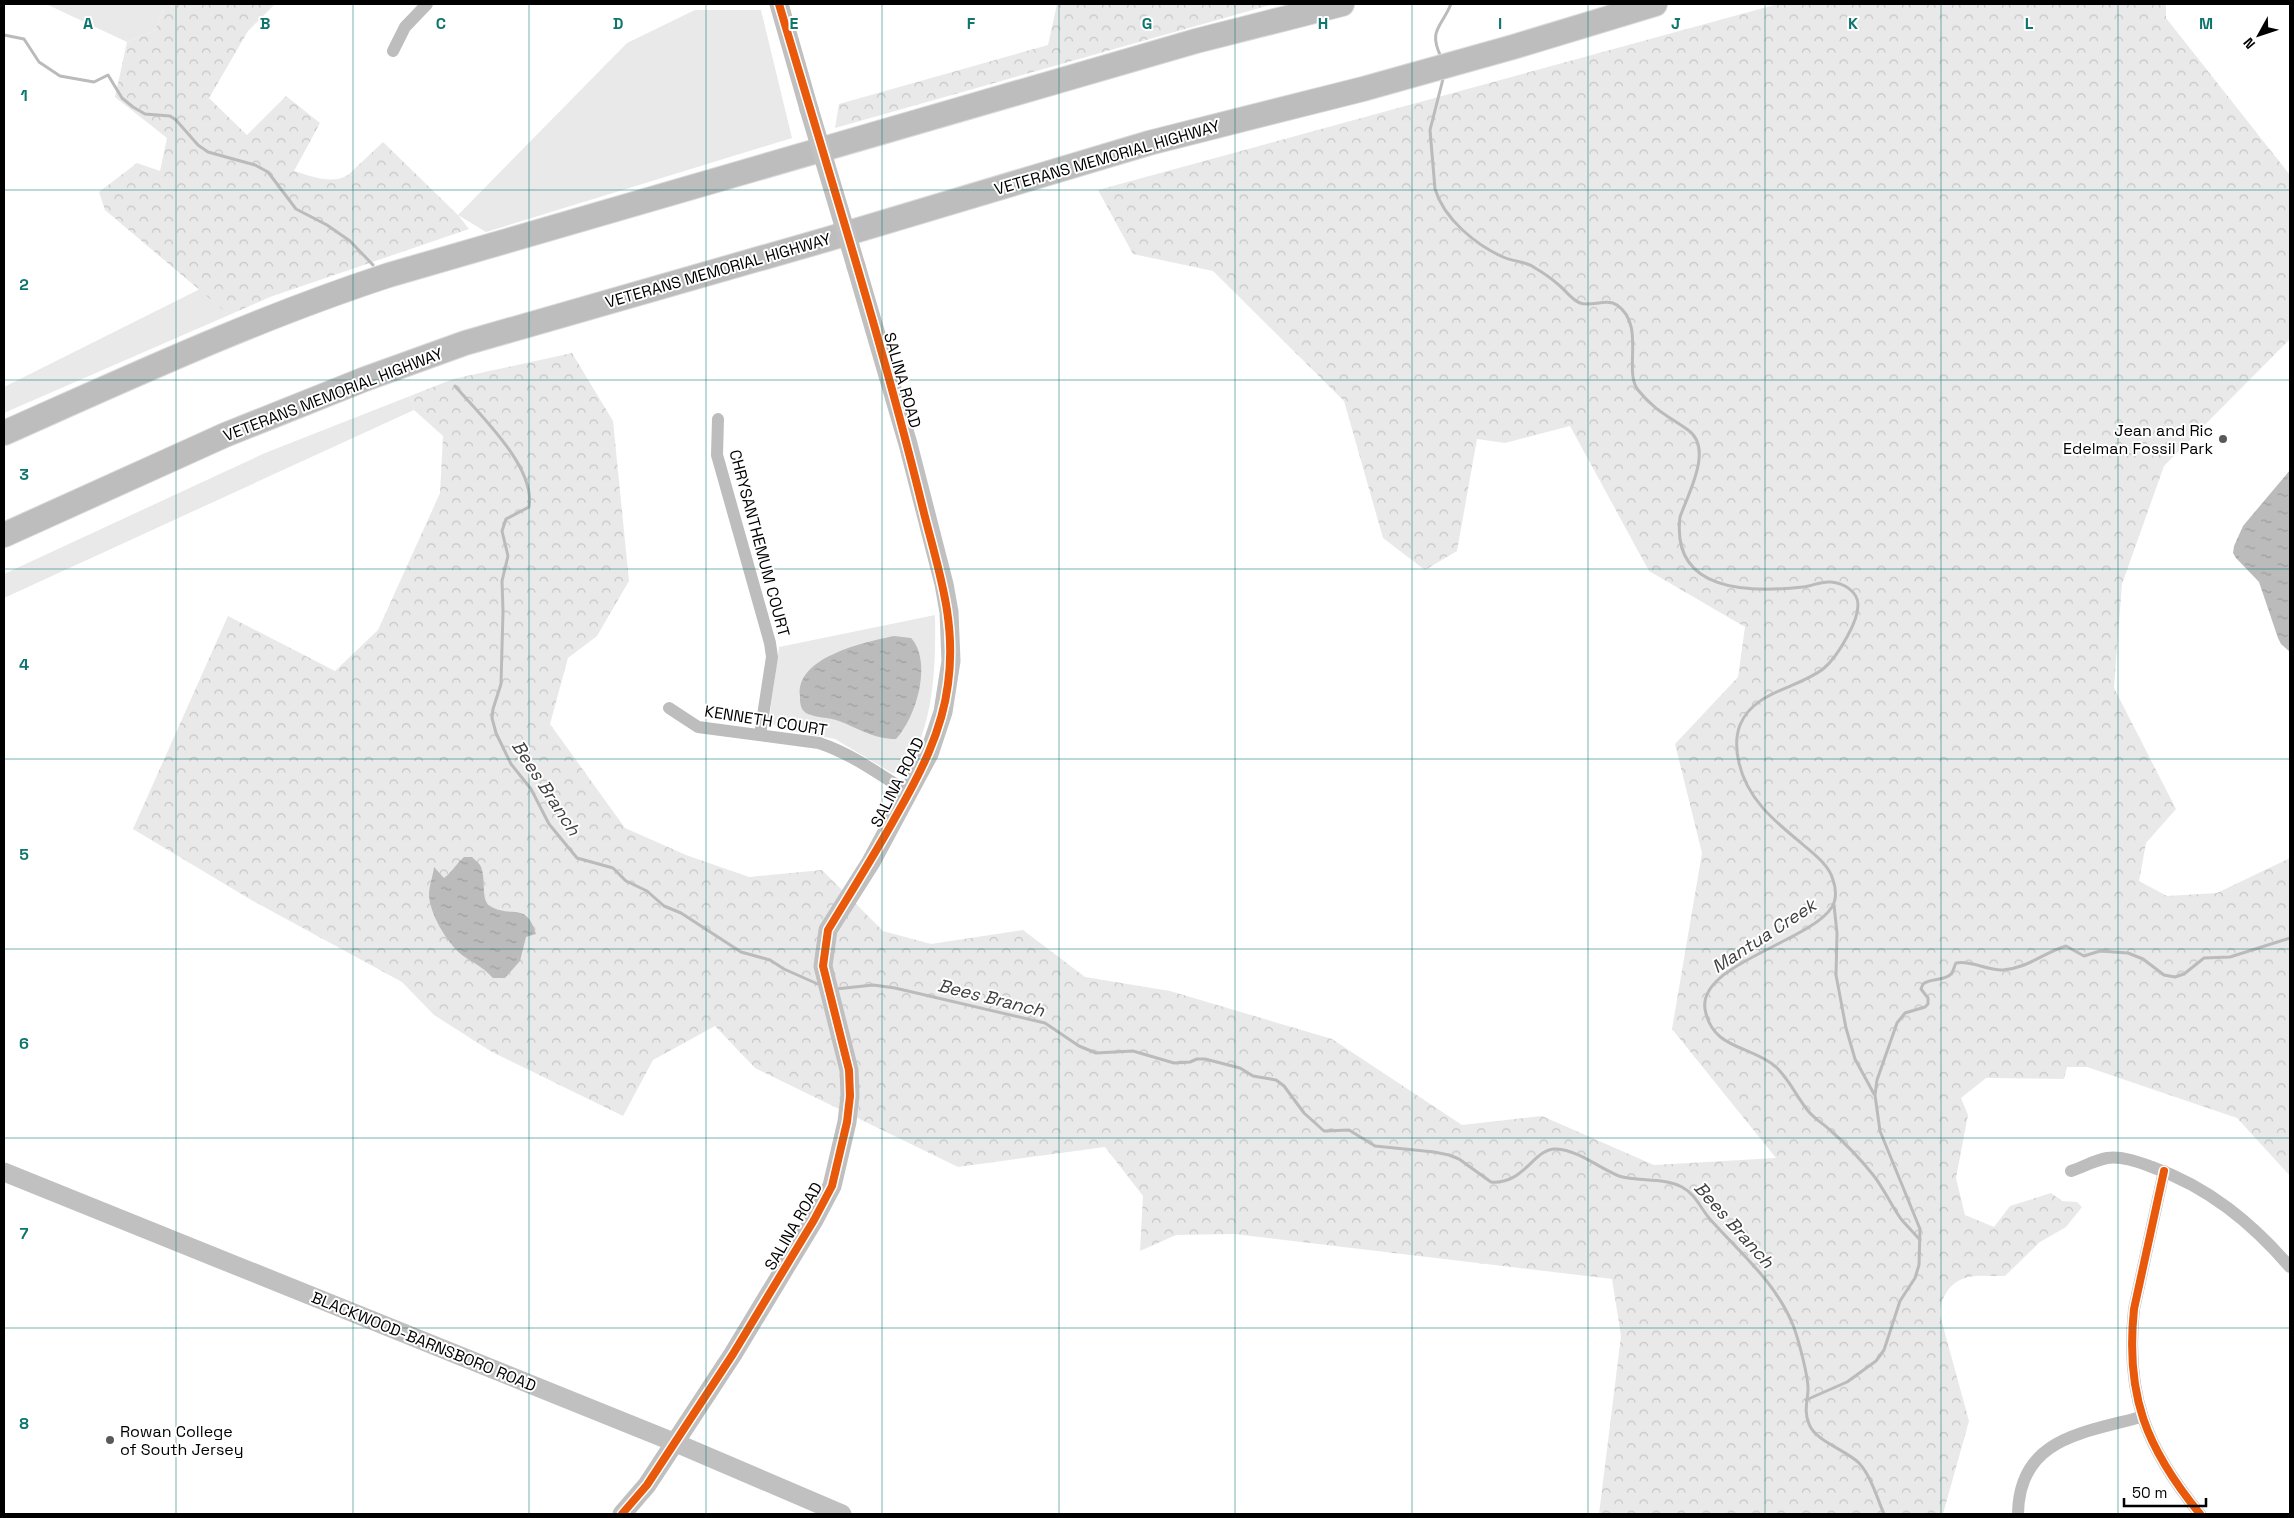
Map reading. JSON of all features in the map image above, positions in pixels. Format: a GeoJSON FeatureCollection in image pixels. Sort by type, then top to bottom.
{"type":"FeatureCollection","features":[{"type":"Feature","properties":{"kind":"highway"},"geometry":{"type":"LineString","coordinates":[[4,433],[160,364],[342,291],[389,275],[1196,41],[1342,4]]}},
{"type":"Feature","properties":{"kind":"highway","name":"VETERANS MEMORIAL HIGHWAY"},"geometry":{"type":"LineString","coordinates":[[4,535],[225,435],[365,378],[465,343],[828,239],[1149,143],[1362,89],[1513,47],[1655,4]]}},
{"type":"Feature","properties":{"kind":"street"},"geometry":{"type":"LineString","coordinates":[[393,51],[405,27],[427,4]]}},
{"type":"Feature","properties":{"kind":"street","name":"SALINA ROAD"},"geometry":{"type":"LineString","coordinates":[[622,1514],[640,1496],[676,1443],[747,1332],[832,1186],[847,1122],[850,1083],[849,1070],[835,1020],[823,958],[828,930],[871,862],[929,754],[943,712],[951,661],[949,612],[908,444],[779,4]]}},
{"type":"Feature","properties":{"kind":"street","name":"CHRYSANTHEMUM COURT"},"geometry":{"type":"LineString","coordinates":[[718,418],[717,455],[770,643],[772,657],[760,735]]}},
{"type":"Feature","properties":{"kind":"street","name":"KENNETH COURT"},"geometry":{"type":"LineString","coordinates":[[669,708],[698,727],[819,743],[834,748],[853,756],[909,793]]}},
{"type":"Feature","properties":{"kind":"street"},"geometry":{"type":"LineString","coordinates":[[2071,1170],[2107,1158],[2121,1158],[2164,1171],[2209,1193],[2247,1222],[2290,1267]]}},
{"type":"Feature","properties":{"kind":"street"},"geometry":{"type":"LineString","coordinates":[[2164,1171],[2134,1309],[2132,1371],[2141,1417],[2170,1474],[2200,1514]]}},
{"type":"Feature","properties":{"kind":"street","name":"BLACKWOOD-BARNSBORO ROAD"},"geometry":{"type":"LineString","coordinates":[[4,1172],[676,1443],[842,1514]]}},
{"type":"Feature","properties":{"kind":"street"},"geometry":{"type":"LineString","coordinates":[[2018,1514],[2018,1496],[2021,1486],[2035,1460],[2050,1447],[2067,1438],[2141,1417]]}},
{"type":"Feature","properties":{"kind":"green space"},"geometry":{"type":"Polygon","coordinates":[[[46,4],[166,4],[155,30],[127,42],[46,4]]]}},
{"type":"Feature","properties":{"kind":"green space"},"geometry":{"type":"Polygon","coordinates":[[[166,4],[275,4],[248,31],[209,98],[247,135],[286,96],[320,123],[294,171],[314,177],[335,179],[348,175],[383,142],[458,215],[469,229],[270,297],[229,315],[105,210],[99,192],[137,163],[160,171],[167,138],[115,97],[127,42],[155,30],[166,4]]]}},
{"type":"Feature","properties":{"kind":"green space"},"geometry":{"type":"Polygon","coordinates":[[[1057,4],[1274,4],[835,128],[839,104],[1048,45],[1057,4]]]}},
{"type":"Feature","properties":{"kind":"green space"},"geometry":{"type":"Polygon","coordinates":[[[1778,4],[2166,4],[2166,18],[2290,175],[2290,339],[2164,466],[2122,584],[2114,688],[2176,809],[2146,843],[2139,881],[2167,896],[2217,893],[2290,858],[2290,1176],[2237,1118],[2087,1067],[2067,1067],[2064,1079],[1986,1078],[1961,1098],[1968,1115],[1956,1178],[1965,1215],[1994,1227],[2010,1206],[2051,1193],[2062,1201],[2077,1202],[2082,1207],[2066,1227],[2040,1242],[2005,1276],[1967,1277],[1954,1284],[1943,1299],[1940,1315],[1969,1421],[1943,1514],[1599,1514],[1621,1336],[1612,1279],[1234,1234],[1176,1235],[1140,1251],[1143,1196],[1105,1147],[958,1167],[755,1068],[715,1026],[653,1060],[623,1116],[492,1052],[434,1015],[402,982],[253,901],[133,829],[228,616],[335,671],[378,630],[440,493],[443,436],[414,410],[410,396],[453,379],[572,353],[613,421],[629,581],[597,636],[568,658],[550,724],[625,828],[686,855],[749,877],[822,870],[883,931],[931,944],[1023,930],[1085,977],[1170,991],[1332,1039],[1462,1125],[1542,1116],[1654,1165],[1776,1158],[1672,1029],[1702,853],[1675,744],[1738,677],[1745,627],[1649,571],[1570,426],[1505,443],[1477,439],[1457,551],[1425,570],[1383,538],[1344,401],[1213,271],[1133,254],[1098,190],[1778,4]]]}},
{"type":"Feature","properties":{"kind":"green space"},"geometry":{"type":"Polygon","coordinates":[[[695,10],[761,10],[792,138],[486,232],[458,215],[627,43],[695,10]]]}},
{"type":"Feature","properties":{"kind":"green space"},"geometry":{"type":"Polygon","coordinates":[[[200,289],[229,315],[4,413],[4,387],[200,289]]]}},
{"type":"Feature","properties":{"kind":"green space"},"geometry":{"type":"Polygon","coordinates":[[[410,396],[414,410],[4,598],[4,574],[265,453],[410,396]]]}},
{"type":"Feature","properties":{"kind":"green space"},"geometry":{"type":"Polygon","coordinates":[[[935,615],[935,656],[927,718],[913,756],[903,774],[892,773],[835,739],[780,729],[772,723],[770,713],[779,647],[935,615]]]}},
{"type":"Feature","properties":{"kind":"water"},"geometry":{"type":"Polygon","coordinates":[[[2290,470],[2290,652],[2281,644],[2278,638],[2259,582],[2233,553],[2243,526],[2290,470]]]}},
{"type":"Feature","properties":{"kind":"water"},"geometry":{"type":"Polygon","coordinates":[[[894,636],[911,638],[917,648],[921,661],[919,690],[915,704],[910,718],[896,739],[874,735],[839,721],[814,716],[804,711],[800,701],[801,682],[808,671],[820,661],[850,647],[894,636]]]}},
{"type":"Feature","properties":{"kind":"water"},"geometry":{"type":"Polygon","coordinates":[[[464,857],[472,857],[480,865],[487,903],[498,910],[517,912],[528,917],[536,934],[526,937],[520,961],[505,978],[493,978],[485,970],[456,950],[440,927],[432,910],[429,894],[434,867],[444,878],[464,857]]]}},
{"type":"Feature","properties":{"kind":"waterway","name":"Mantua Creek"},"geometry":{"type":"LineString","coordinates":[[1441,57],[1437,48],[1437,29],[1451,4]]}},
{"type":"Feature","properties":{"kind":"waterway","name":"Bees Branch"},"geometry":{"type":"LineString","coordinates":[[4,35],[24,39],[39,62],[60,76],[94,82],[108,75],[122,98],[133,107],[145,114],[170,116],[176,120],[198,145],[208,152],[255,165],[268,172],[296,209],[327,225],[350,241],[373,265]]}},
{"type":"Feature","properties":{"kind":"waterway","name":"Mantua Creek"},"geometry":{"type":"LineString","coordinates":[[1444,75],[1430,130],[1435,189],[1446,211],[1462,230],[1482,246],[1503,257],[1531,266],[1551,279],[1577,302],[1584,304],[1609,302],[1617,305],[1626,314],[1630,324],[1632,372],[1638,390],[1656,408],[1688,430],[1695,438],[1699,448],[1697,472],[1680,517],[1680,542],[1688,560],[1700,574],[1718,582],[1738,587],[1782,589],[1831,582],[1849,589],[1857,600],[1857,613],[1853,626],[1830,662],[1813,676],[1777,692],[1755,705],[1740,725],[1737,739],[1739,763],[1748,787],[1771,817],[1814,854],[1828,869],[1835,886],[1834,904],[1820,920],[1736,966],[1719,979],[1708,993],[1705,1009],[1709,1022],[1724,1040],[1766,1060],[1781,1072],[1809,1112],[1842,1141],[1874,1176],[1901,1219],[1920,1240]]}},
{"type":"Feature","properties":{"kind":"waterway","name":"Bees Branch"},"geometry":{"type":"LineString","coordinates":[[455,386],[504,442],[524,475],[529,491],[529,507],[506,519],[502,531],[508,556],[502,581],[501,684],[492,718],[496,733],[511,764],[531,789],[549,824],[577,858],[613,868],[626,881],[647,891],[664,906],[681,913],[741,952],[770,960],[784,969],[820,985]]}},
{"type":"Feature","properties":{"kind":"waterway"},"geometry":{"type":"LineString","coordinates":[[1834,905],[1837,933],[1836,975],[1846,1028],[1855,1059],[1874,1094]]}},
{"type":"Feature","properties":{"kind":"waterway"},"geometry":{"type":"LineString","coordinates":[[1806,1400],[1847,1382],[1876,1361],[1884,1350],[1900,1301],[1915,1278],[1919,1265],[1920,1229],[1880,1131],[1875,1095],[1877,1080],[1897,1023],[1905,1013],[1925,1007],[1928,1004],[1928,998],[1921,989],[1923,984],[1948,976],[1952,973],[1956,963],[1968,963],[1997,970],[2012,969],[2066,946],[2084,956],[2100,951],[2128,953],[2143,959],[2164,975],[2175,977],[2184,974],[2204,958],[2230,957],[2290,938]]}},
{"type":"Feature","properties":{"kind":"waterway","name":"Bees Branch"},"geometry":{"type":"LineString","coordinates":[[836,989],[873,985],[895,988],[1045,1023],[1079,1046],[1096,1053],[1133,1051],[1174,1063],[1205,1059],[1240,1068],[1253,1076],[1276,1080],[1284,1086],[1304,1113],[1324,1131],[1349,1130],[1375,1146],[1449,1155],[1459,1159],[1491,1182],[1512,1178],[1541,1154],[1548,1150],[1556,1149],[1580,1156],[1619,1176],[1667,1182],[1682,1187],[1694,1197],[1709,1218],[1776,1294],[1793,1325],[1803,1358],[1808,1385],[1807,1420],[1812,1430],[1824,1440],[1859,1463],[1870,1481],[1884,1514]]}},
{"type":"Feature","properties":{"kind":"cycle path"},"geometry":{"type":"LineString","coordinates":[[622,1514],[647,1485],[733,1354],[814,1220],[832,1186],[847,1122],[850,1096],[849,1070],[823,966],[828,930],[888,830],[929,752],[941,719],[948,684],[950,637],[948,615],[939,572],[872,317],[779,4]]}},
{"type":"Feature","properties":{"kind":"cycle path"},"geometry":{"type":"LineString","coordinates":[[2164,1171],[2134,1309],[2133,1368],[2143,1419],[2153,1443],[2181,1490],[2200,1514]]}},
{"type":"Feature","properties":{"kind":"place","name":"Jean and Ric Edelman Fossil Park"},"geometry":{"type":"Point","coordinates":[2223,439]}},
{"type":"Feature","properties":{"kind":"place","name":"Rowan College of South Jersey"},"geometry":{"type":"Point","coordinates":[110,1440]}}]}
